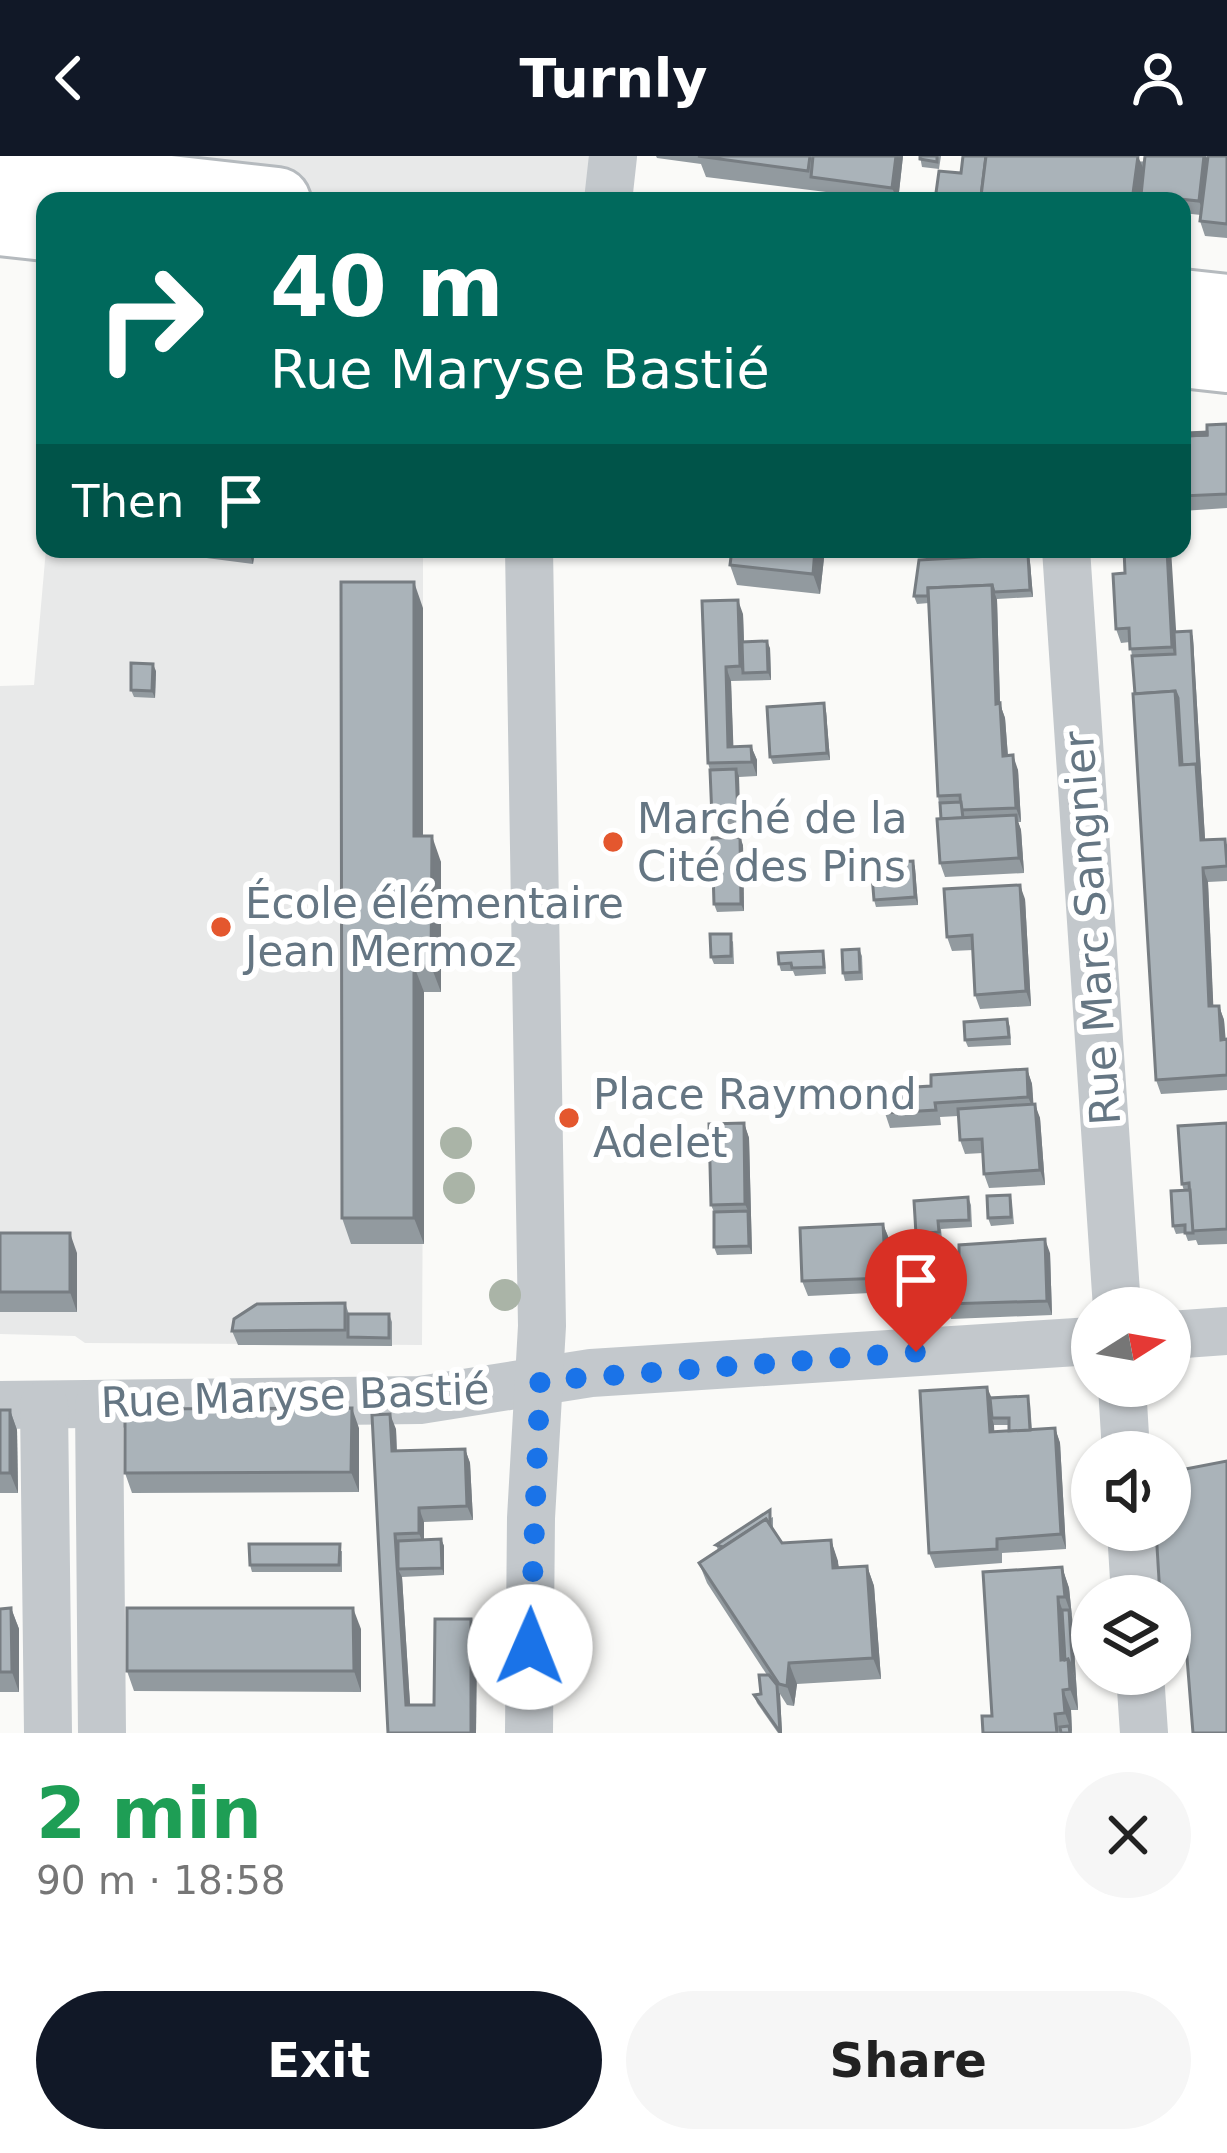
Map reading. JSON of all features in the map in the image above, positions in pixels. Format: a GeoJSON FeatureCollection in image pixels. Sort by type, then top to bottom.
{"type":"FeatureCollection","features":[{"type":"Feature","properties":{"kind":"main road"},"geometry":{"type":"LineString","coordinates":[[0,170],[197,192]]}},
{"type":"Feature","properties":{"kind":"main road"},"geometry":{"type":"LineString","coordinates":[[0,222],[36,226]]}},
{"type":"Feature","properties":{"kind":"main road"},"geometry":{"type":"LineString","coordinates":[[1191,304],[1227,308]]}},
{"type":"Feature","properties":{"kind":"main road"},"geometry":{"type":"LineString","coordinates":[[1191,355],[1227,359]]}},
{"type":"Feature","properties":{"kind":"street"},"geometry":{"type":"LineString","coordinates":[[609,192],[613,156]]}},
{"type":"Feature","properties":{"kind":"street"},"geometry":{"type":"LineString","coordinates":[[529,558],[540,1381],[531,1518],[529,1733]]}},
{"type":"Feature","properties":{"kind":"street","name":"Rue Marc Sangnier"},"geometry":{"type":"LineString","coordinates":[[1067,558],[1116,1287]]}},
{"type":"Feature","properties":{"kind":"street"},"geometry":{"type":"LineString","coordinates":[[1191,1334],[1227,1331]]}},
{"type":"Feature","properties":{"kind":"street","name":"Rue Maryse Bastié"},"geometry":{"type":"LineString","coordinates":[[22,1405],[420,1400],[540,1381],[1071,1343]]}},
{"type":"Feature","properties":{"kind":"street"},"geometry":{"type":"LineString","coordinates":[[22,1405],[48,1733]]}},
{"type":"Feature","properties":{"kind":"street"},"geometry":{"type":"LineString","coordinates":[[99,1405],[102,1733]]}},
{"type":"Feature","properties":{"kind":"street"},"geometry":{"type":"LineString","coordinates":[[1142,1695],[1144,1733]]}},
{"type":"Feature","properties":{"kind":"shaded area"},"geometry":{"type":"Polygon","coordinates":[[[121,156],[613,156],[609,192],[246,192],[121,156]]]}},
{"type":"Feature","properties":{"kind":"shaded area","name":"École élémentaire Jean Mermoz"},"geometry":{"type":"Polygon","coordinates":[[[45,558],[423,558],[423,861],[441,862],[441,992],[424,992],[422,1345],[85,1343],[75,1336],[0,1334],[0,686],[34,685],[45,558]]]}},
{"type":"Feature","properties":{"kind":"building"},"geometry":{"type":"Polygon","coordinates":[[[698,156],[810,156],[808,171],[698,156]]]}},
{"type":"Feature","properties":{"kind":"building"},"geometry":{"type":"Polygon","coordinates":[[[813,156],[896,156],[892,188],[811,177],[813,156]]]}},
{"type":"Feature","properties":{"kind":"building"},"geometry":{"type":"Polygon","coordinates":[[[963,156],[986,156],[982,192],[936,192],[939,171],[961,173],[963,156]]]}},
{"type":"Feature","properties":{"kind":"building"},"geometry":{"type":"Polygon","coordinates":[[[986,156],[1138,156],[1133,192],[982,192],[986,156]]]}},
{"type":"Feature","properties":{"kind":"building"},"geometry":{"type":"Polygon","coordinates":[[[1145,156],[1204,156],[1199,201],[1191,200],[1191,192],[1141,192],[1145,156]]]}},
{"type":"Feature","properties":{"kind":"building"},"geometry":{"type":"Polygon","coordinates":[[[1208,156],[1227,156],[1227,224],[1200,221],[1208,156]]]}},
{"type":"Feature","properties":{"kind":"building"},"geometry":{"type":"Polygon","coordinates":[[[1227,424],[1227,494],[1191,496],[1191,436],[1207,435],[1207,425],[1227,424]]]}},
{"type":"Feature","properties":{"kind":"building"},"geometry":{"type":"Polygon","coordinates":[[[731,558],[814,558],[813,574],[730,565],[731,558]]]}},
{"type":"Feature","properties":{"kind":"building"},"geometry":{"type":"Polygon","coordinates":[[[1028,558],[1030,590],[994,592],[992,585],[928,588],[928,596],[914,596],[919,560],[1028,558]]]}},
{"type":"Feature","properties":{"kind":"building"},"geometry":{"type":"Polygon","coordinates":[[[1124,558],[1167,558],[1172,647],[1130,649],[1129,628],[1116,629],[1113,574],[1125,573],[1124,558]]]}},
{"type":"Feature","properties":{"kind":"building"},"geometry":{"type":"Polygon","coordinates":[[[341,582],[414,582],[414,836],[432,836],[431,966],[414,966],[414,1218],[342,1218],[341,582]]]}},
{"type":"Feature","properties":{"kind":"building"},"geometry":{"type":"Polygon","coordinates":[[[992,585],[996,704],[1000,703],[1003,756],[1013,755],[1016,808],[961,810],[960,795],[938,796],[928,588],[992,585]]]}},
{"type":"Feature","properties":{"kind":"building"},"geometry":{"type":"Polygon","coordinates":[[[738,600],[740,666],[726,667],[728,747],[751,746],[752,762],[708,763],[702,601],[738,600]]]}},
{"type":"Feature","properties":{"kind":"building"},"geometry":{"type":"Polygon","coordinates":[[[1191,631],[1198,771],[1196,764],[1182,765],[1175,691],[1135,694],[1132,656],[1175,654],[1174,632],[1191,631]]]}},
{"type":"Feature","properties":{"kind":"building"},"geometry":{"type":"Polygon","coordinates":[[[767,641],[768,672],[743,673],[742,642],[767,641]]]}},
{"type":"Feature","properties":{"kind":"building"},"geometry":{"type":"Polygon","coordinates":[[[131,663],[153,664],[152,691],[131,690],[131,663]]]}},
{"type":"Feature","properties":{"kind":"building"},"geometry":{"type":"Polygon","coordinates":[[[1175,691],[1180,765],[1196,764],[1201,840],[1225,839],[1227,866],[1203,868],[1209,1006],[1219,1006],[1221,1040],[1227,1039],[1227,1075],[1156,1080],[1133,694],[1175,691]]]}},
{"type":"Feature","properties":{"kind":"building"},"geometry":{"type":"Polygon","coordinates":[[[824,703],[827,753],[770,757],[767,707],[824,703]]]}},
{"type":"Feature","properties":{"kind":"building"},"geometry":{"type":"Polygon","coordinates":[[[736,769],[738,817],[712,818],[710,770],[736,769]]]}},
{"type":"Feature","properties":{"kind":"building"},"geometry":{"type":"Polygon","coordinates":[[[961,802],[963,818],[941,819],[940,803],[961,802]]]}},
{"type":"Feature","properties":{"kind":"building"},"geometry":{"type":"Polygon","coordinates":[[[1016,815],[1019,858],[940,863],[937,819],[1016,815]]]}},
{"type":"Feature","properties":{"kind":"building"},"geometry":{"type":"Polygon","coordinates":[[[740,837],[741,904],[714,904],[712,838],[740,837]]]}},
{"type":"Feature","properties":{"kind":"building"},"geometry":{"type":"Polygon","coordinates":[[[913,861],[915,897],[874,900],[871,863],[913,861]]]}},
{"type":"Feature","properties":{"kind":"building"},"geometry":{"type":"Polygon","coordinates":[[[1020,885],[1026,991],[975,995],[972,935],[947,937],[944,889],[1020,885]]]}},
{"type":"Feature","properties":{"kind":"building"},"geometry":{"type":"Polygon","coordinates":[[[710,934],[731,934],[731,956],[711,957],[710,934]]]}},
{"type":"Feature","properties":{"kind":"building"},"geometry":{"type":"Polygon","coordinates":[[[859,949],[860,972],[843,973],[842,950],[859,949]]]}},
{"type":"Feature","properties":{"kind":"building"},"geometry":{"type":"Polygon","coordinates":[[[823,951],[824,967],[779,964],[778,953],[823,951]]]}},
{"type":"Feature","properties":{"kind":"building"},"geometry":{"type":"Polygon","coordinates":[[[1007,1019],[1009,1037],[965,1040],[964,1022],[1007,1019]]]}},
{"type":"Feature","properties":{"kind":"building"},"geometry":{"type":"Polygon","coordinates":[[[1027,1069],[1028,1097],[935,1103],[936,1110],[885,1113],[883,1089],[931,1086],[931,1075],[1027,1069]]]}},
{"type":"Feature","properties":{"kind":"building"},"geometry":{"type":"Polygon","coordinates":[[[1035,1104],[1040,1170],[984,1174],[982,1139],[960,1140],[958,1109],[1035,1104]]]}},
{"type":"Feature","properties":{"kind":"building"},"geometry":{"type":"Polygon","coordinates":[[[744,1123],[745,1204],[711,1205],[709,1124],[744,1123]]]}},
{"type":"Feature","properties":{"kind":"building"},"geometry":{"type":"Polygon","coordinates":[[[1227,1123],[1227,1229],[1192,1231],[1189,1183],[1182,1184],[1178,1126],[1227,1123]]]}},
{"type":"Feature","properties":{"kind":"building"},"geometry":{"type":"Polygon","coordinates":[[[1190,1190],[1193,1233],[1185,1233],[1185,1225],[1173,1226],[1171,1191],[1190,1190]]]}},
{"type":"Feature","properties":{"kind":"building"},"geometry":{"type":"Polygon","coordinates":[[[1010,1195],[1011,1217],[988,1218],[987,1196],[1010,1195]]]}},
{"type":"Feature","properties":{"kind":"building"},"geometry":{"type":"Polygon","coordinates":[[[968,1197],[969,1220],[938,1221],[939,1232],[916,1234],[914,1201],[968,1197]]]}},
{"type":"Feature","properties":{"kind":"building"},"geometry":{"type":"Polygon","coordinates":[[[748,1211],[749,1246],[714,1247],[714,1212],[748,1211]]]}},
{"type":"Feature","properties":{"kind":"building"},"geometry":{"type":"Polygon","coordinates":[[[883,1224],[886,1278],[802,1281],[800,1228],[883,1224]]]}},
{"type":"Feature","properties":{"kind":"building"},"geometry":{"type":"Polygon","coordinates":[[[0,1233],[70,1233],[70,1292],[0,1292],[0,1233]]]}},
{"type":"Feature","properties":{"kind":"building"},"geometry":{"type":"Polygon","coordinates":[[[1045,1239],[1047,1301],[946,1304],[944,1267],[959,1267],[959,1245],[1045,1239]]]}},
{"type":"Feature","properties":{"kind":"building"},"geometry":{"type":"Polygon","coordinates":[[[345,1303],[345,1330],[232,1331],[234,1319],[257,1304],[345,1303]]]}},
{"type":"Feature","properties":{"kind":"building"},"geometry":{"type":"Polygon","coordinates":[[[348,1314],[389,1314],[389,1338],[348,1337],[348,1314]]]}},
{"type":"Feature","properties":{"kind":"building"},"geometry":{"type":"Polygon","coordinates":[[[987,1387],[990,1432],[1055,1428],[1061,1534],[997,1539],[997,1549],[929,1553],[920,1391],[987,1387]]]}},
{"type":"Feature","properties":{"kind":"building"},"geometry":{"type":"Polygon","coordinates":[[[1028,1396],[1030,1430],[1009,1431],[1009,1418],[992,1418],[990,1398],[1028,1396]]]}},
{"type":"Feature","properties":{"kind":"building"},"geometry":{"type":"Polygon","coordinates":[[[352,1408],[351,1472],[125,1473],[125,1409],[352,1408]]]}},
{"type":"Feature","properties":{"kind":"building"},"geometry":{"type":"Polygon","coordinates":[[[0,1410],[10,1410],[10,1473],[0,1473],[0,1410]]]}},
{"type":"Feature","properties":{"kind":"building"},"geometry":{"type":"Polygon","coordinates":[[[390,1414],[392,1451],[465,1449],[467,1506],[419,1508],[419,1533],[395,1534],[406,1705],[434,1705],[435,1619],[471,1619],[471,1733],[388,1733],[372,1415],[390,1414]]]}},
{"type":"Feature","properties":{"kind":"building"},"geometry":{"type":"Polygon","coordinates":[[[1227,1461],[1227,1733],[1193,1733],[1191,1575],[1159,1575],[1157,1551],[1191,1551],[1191,1468],[1227,1461]]]}},
{"type":"Feature","properties":{"kind":"building"},"geometry":{"type":"Polygon","coordinates":[[[770,1510],[770,1526],[766,1519],[723,1547],[716,1545],[770,1510]]]}},
{"type":"Feature","properties":{"kind":"building"},"geometry":{"type":"Polygon","coordinates":[[[766,1519],[782,1543],[831,1540],[833,1568],[867,1566],[873,1658],[789,1663],[787,1686],[779,1684],[699,1563],[766,1519]]]}},
{"type":"Feature","properties":{"kind":"building"},"geometry":{"type":"Polygon","coordinates":[[[441,1539],[442,1568],[398,1569],[398,1541],[441,1539]]]}},
{"type":"Feature","properties":{"kind":"building"},"geometry":{"type":"Polygon","coordinates":[[[249,1544],[340,1544],[339,1565],[250,1565],[249,1544]]]}},
{"type":"Feature","properties":{"kind":"building"},"geometry":{"type":"Polygon","coordinates":[[[1062,1567],[1065,1597],[1058,1597],[1061,1660],[1068,1659],[1070,1689],[1063,1690],[1065,1713],[1055,1714],[1057,1733],[983,1733],[982,1716],[992,1716],[983,1572],[1062,1567]]]}},
{"type":"Feature","properties":{"kind":"building"},"geometry":{"type":"Polygon","coordinates":[[[11,1608],[12,1672],[0,1672],[0,1609],[11,1608]]]}},
{"type":"Feature","properties":{"kind":"building"},"geometry":{"type":"Polygon","coordinates":[[[127,1608],[353,1608],[354,1671],[127,1671],[127,1608]]]}},
{"type":"Feature","properties":{"kind":"building"},"geometry":{"type":"Polygon","coordinates":[[[1062,1610],[1069,1610],[1071,1667],[1065,1660],[1062,1610]]]}},
{"type":"Feature","properties":{"kind":"building"},"geometry":{"type":"Polygon","coordinates":[[[759,1675],[769,1675],[777,1685],[780,1732],[754,1695],[761,1694],[759,1675]]]}},
{"type":"Feature","properties":{"kind":"place","name":"Marché de la Cité des Pins"},"geometry":{"type":"Point","coordinates":[613,842]}},
{"type":"Feature","properties":{"kind":"place","name":"École élémentaire Jean Mermoz"},"geometry":{"type":"Point","coordinates":[221,927]}},
{"type":"Feature","properties":{"kind":"place","name":"Place Raymond Adelet"},"geometry":{"type":"Point","coordinates":[569,1118]}},
{"type":"Feature","properties":{"kind":"route"},"geometry":{"type":"LineString","coordinates":[[530,1647],[531,1518],[540,1381],[591,1373],[916,1352]]}}]}
